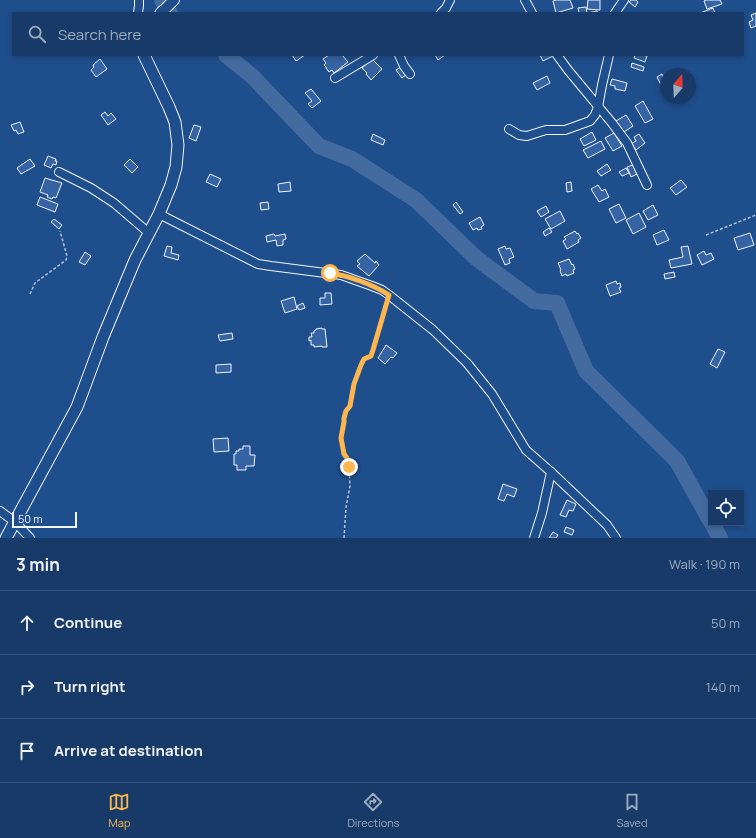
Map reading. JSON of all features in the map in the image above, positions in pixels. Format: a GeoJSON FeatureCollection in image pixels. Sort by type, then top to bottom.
{"type":"FeatureCollection","features":[{"type":"Feature","properties":{"kind":"main road"},"geometry":{"type":"LineString","coordinates":[[6,538],[76,407],[135,260],[159,214],[171,185],[176,167],[178,145],[175,122],[144,56]]}},
{"type":"Feature","properties":{"kind":"street"},"geometry":{"type":"LineString","coordinates":[[138,12],[140,6],[139,0]]}},
{"type":"Feature","properties":{"kind":"street"},"geometry":{"type":"LineString","coordinates":[[162,12],[174,0]]}},
{"type":"Feature","properties":{"kind":"street"},"geometry":{"type":"LineString","coordinates":[[442,12],[450,0]]}},
{"type":"Feature","properties":{"kind":"street"},"geometry":{"type":"LineString","coordinates":[[525,0],[531,12]]}},
{"type":"Feature","properties":{"kind":"street"},"geometry":{"type":"LineString","coordinates":[[616,12],[624,0]]}},
{"type":"Feature","properties":{"kind":"street"},"geometry":{"type":"LineString","coordinates":[[335,78],[371,56]]}},
{"type":"Feature","properties":{"kind":"street"},"geometry":{"type":"LineString","coordinates":[[399,56],[410,74]]}},
{"type":"Feature","properties":{"kind":"street"},"geometry":{"type":"LineString","coordinates":[[558,56],[627,143],[647,185]]}},
{"type":"Feature","properties":{"kind":"street"},"geometry":{"type":"LineString","coordinates":[[509,129],[519,135],[527,136],[546,130],[565,130],[590,120],[595,115],[598,107],[609,56]]}},
{"type":"Feature","properties":{"kind":"street"},"geometry":{"type":"LineString","coordinates":[[59,172],[91,188],[114,203],[149,233]]}},
{"type":"Feature","properties":{"kind":"street"},"geometry":{"type":"LineString","coordinates":[[159,214],[258,264],[342,275],[382,290],[433,330],[467,363],[492,394],[526,450],[607,525],[616,538]]}},
{"type":"Feature","properties":{"kind":"street"},"geometry":{"type":"LineString","coordinates":[[534,538],[542,513],[551,472]]}},
{"type":"Feature","properties":{"kind":"street"},"geometry":{"type":"LineString","coordinates":[[0,511],[15,522],[30,538]]}},
{"type":"Feature","properties":{"kind":"path"},"geometry":{"type":"LineString","coordinates":[[706,235],[756,215]]}},
{"type":"Feature","properties":{"kind":"path"},"geometry":{"type":"LineString","coordinates":[[30,294],[35,283],[66,260],[67,256],[60,231]]}},
{"type":"Feature","properties":{"kind":"path"},"geometry":{"type":"LineString","coordinates":[[344,538],[346,507],[350,486],[349,467],[347,458],[344,454],[341,438],[344,418],[346,411],[350,406],[354,384],[361,365],[364,359],[371,356],[389,295]]}},
{"type":"Feature","properties":{"kind":"building"},"geometry":{"type":"Polygon","coordinates":[[[570,0],[573,8],[556,12],[553,1],[570,0]]]}},
{"type":"Feature","properties":{"kind":"building"},"geometry":{"type":"Polygon","coordinates":[[[588,0],[600,0],[600,10],[587,9],[588,0]]]}},
{"type":"Feature","properties":{"kind":"building"},"geometry":{"type":"Polygon","coordinates":[[[631,0],[636,0],[638,2],[635,7],[629,2],[631,0]]]}},
{"type":"Feature","properties":{"kind":"building"},"geometry":{"type":"Polygon","coordinates":[[[720,0],[722,4],[707,9],[704,1],[720,0]]]}},
{"type":"Feature","properties":{"kind":"building"},"geometry":{"type":"Polygon","coordinates":[[[586,7],[587,12],[579,12],[578,8],[586,7]]]}},
{"type":"Feature","properties":{"kind":"building"},"geometry":{"type":"Polygon","coordinates":[[[713,8],[715,12],[703,12],[713,8]]]}},
{"type":"Feature","properties":{"kind":"building"},"geometry":{"type":"Polygon","coordinates":[[[756,13],[756,26],[751,28],[749,22],[753,20],[751,15],[756,13]]]}},
{"type":"Feature","properties":{"kind":"building"},"geometry":{"type":"Polygon","coordinates":[[[293,56],[304,56],[296,61],[293,56]]]}},
{"type":"Feature","properties":{"kind":"building"},"geometry":{"type":"Polygon","coordinates":[[[328,56],[343,56],[348,62],[334,73],[332,70],[329,72],[324,65],[326,63],[323,59],[328,56]]]}},
{"type":"Feature","properties":{"kind":"building"},"geometry":{"type":"Polygon","coordinates":[[[436,56],[444,56],[438,60],[436,56]]]}},
{"type":"Feature","properties":{"kind":"building"},"geometry":{"type":"Polygon","coordinates":[[[540,56],[553,56],[543,61],[540,56]]]}},
{"type":"Feature","properties":{"kind":"building"},"geometry":{"type":"Polygon","coordinates":[[[635,56],[647,56],[645,62],[634,58],[635,56]]]}},
{"type":"Feature","properties":{"kind":"building"},"geometry":{"type":"Polygon","coordinates":[[[100,59],[107,69],[96,77],[91,70],[94,67],[93,65],[100,59]]]}},
{"type":"Feature","properties":{"kind":"building"},"geometry":{"type":"Polygon","coordinates":[[[372,59],[382,69],[371,80],[362,68],[372,59]]]}},
{"type":"Feature","properties":{"kind":"building"},"geometry":{"type":"Polygon","coordinates":[[[632,63],[644,67],[643,71],[631,67],[632,63]]]}},
{"type":"Feature","properties":{"kind":"building"},"geometry":{"type":"Polygon","coordinates":[[[402,66],[407,74],[402,78],[396,70],[402,66]]]}},
{"type":"Feature","properties":{"kind":"building"},"geometry":{"type":"Polygon","coordinates":[[[660,75],[660,83],[657,77],[660,75]]]}},
{"type":"Feature","properties":{"kind":"building"},"geometry":{"type":"Polygon","coordinates":[[[547,76],[550,83],[537,90],[533,83],[547,76]]]}},
{"type":"Feature","properties":{"kind":"building"},"geometry":{"type":"Polygon","coordinates":[[[612,79],[627,83],[625,91],[615,89],[615,86],[610,85],[612,79]]]}},
{"type":"Feature","properties":{"kind":"building"},"geometry":{"type":"Polygon","coordinates":[[[311,89],[321,101],[312,108],[308,104],[312,101],[305,93],[311,89]]]}},
{"type":"Feature","properties":{"kind":"building"},"geometry":{"type":"Polygon","coordinates":[[[643,101],[653,119],[645,123],[635,106],[643,101]]]}},
{"type":"Feature","properties":{"kind":"building"},"geometry":{"type":"Polygon","coordinates":[[[105,112],[108,116],[111,113],[116,119],[108,125],[101,115],[105,112]]]}},
{"type":"Feature","properties":{"kind":"building"},"geometry":{"type":"Polygon","coordinates":[[[626,115],[633,126],[624,132],[616,121],[626,115]]]}},
{"type":"Feature","properties":{"kind":"building"},"geometry":{"type":"Polygon","coordinates":[[[20,122],[24,132],[18,134],[16,130],[14,131],[11,125],[20,122]]]}},
{"type":"Feature","properties":{"kind":"building"},"geometry":{"type":"Polygon","coordinates":[[[194,125],[201,127],[196,141],[189,138],[194,125]]]}},
{"type":"Feature","properties":{"kind":"building"},"geometry":{"type":"Polygon","coordinates":[[[592,132],[596,140],[584,146],[580,139],[592,132]]]}},
{"type":"Feature","properties":{"kind":"building"},"geometry":{"type":"Polygon","coordinates":[[[614,133],[622,146],[613,151],[605,138],[614,133]]]}},
{"type":"Feature","properties":{"kind":"building"},"geometry":{"type":"Polygon","coordinates":[[[373,134],[385,140],[383,145],[371,140],[373,134]]]}},
{"type":"Feature","properties":{"kind":"building"},"geometry":{"type":"Polygon","coordinates":[[[639,134],[645,143],[636,150],[631,144],[636,141],[634,137],[639,134]]]}},
{"type":"Feature","properties":{"kind":"building"},"geometry":{"type":"Polygon","coordinates":[[[601,141],[605,149],[588,158],[583,150],[601,141]]]}},
{"type":"Feature","properties":{"kind":"building"},"geometry":{"type":"Polygon","coordinates":[[[48,156],[56,159],[55,161],[57,161],[56,165],[53,164],[51,168],[44,165],[48,156]]]}},
{"type":"Feature","properties":{"kind":"building"},"geometry":{"type":"Polygon","coordinates":[[[30,159],[35,166],[21,174],[17,168],[30,159]]]}},
{"type":"Feature","properties":{"kind":"building"},"geometry":{"type":"Polygon","coordinates":[[[130,159],[138,167],[132,173],[124,165],[130,159]]]}},
{"type":"Feature","properties":{"kind":"building"},"geometry":{"type":"Polygon","coordinates":[[[607,164],[611,170],[601,176],[597,171],[607,164]]]}},
{"type":"Feature","properties":{"kind":"building"},"geometry":{"type":"Polygon","coordinates":[[[633,165],[637,174],[631,177],[627,167],[633,165]]]}},
{"type":"Feature","properties":{"kind":"building"},"geometry":{"type":"Polygon","coordinates":[[[626,168],[629,173],[622,176],[619,172],[626,168]]]}},
{"type":"Feature","properties":{"kind":"building"},"geometry":{"type":"Polygon","coordinates":[[[210,174],[221,179],[217,187],[206,182],[210,174]]]}},
{"type":"Feature","properties":{"kind":"building"},"geometry":{"type":"Polygon","coordinates":[[[45,178],[62,183],[56,198],[53,197],[52,199],[47,197],[48,195],[40,192],[45,178]]]}},
{"type":"Feature","properties":{"kind":"building"},"geometry":{"type":"Polygon","coordinates":[[[681,180],[687,187],[676,195],[670,188],[681,180]]]}},
{"type":"Feature","properties":{"kind":"building"},"geometry":{"type":"Polygon","coordinates":[[[290,182],[291,191],[279,192],[278,184],[290,182]]]}},
{"type":"Feature","properties":{"kind":"building"},"geometry":{"type":"Polygon","coordinates":[[[571,182],[572,191],[567,192],[566,183],[571,182]]]}},
{"type":"Feature","properties":{"kind":"building"},"geometry":{"type":"Polygon","coordinates":[[[598,185],[602,191],[605,189],[609,197],[599,202],[591,189],[598,185]]]}},
{"type":"Feature","properties":{"kind":"building"},"geometry":{"type":"Polygon","coordinates":[[[40,197],[58,204],[55,212],[37,205],[40,197]]]}},
{"type":"Feature","properties":{"kind":"building"},"geometry":{"type":"Polygon","coordinates":[[[268,202],[269,209],[261,210],[260,203],[268,202]]]}},
{"type":"Feature","properties":{"kind":"building"},"geometry":{"type":"Polygon","coordinates":[[[456,202],[463,212],[460,214],[453,205],[456,202]]]}},
{"type":"Feature","properties":{"kind":"building"},"geometry":{"type":"Polygon","coordinates":[[[619,204],[626,218],[616,223],[609,209],[619,204]]]}},
{"type":"Feature","properties":{"kind":"building"},"geometry":{"type":"Polygon","coordinates":[[[653,205],[658,215],[648,220],[643,211],[653,205]]]}},
{"type":"Feature","properties":{"kind":"building"},"geometry":{"type":"Polygon","coordinates":[[[546,206],[549,212],[541,217],[537,211],[546,206]]]}},
{"type":"Feature","properties":{"kind":"building"},"geometry":{"type":"Polygon","coordinates":[[[560,211],[565,221],[551,229],[545,219],[560,211]]]}},
{"type":"Feature","properties":{"kind":"building"},"geometry":{"type":"Polygon","coordinates":[[[639,213],[646,227],[633,234],[626,220],[639,213]]]}},
{"type":"Feature","properties":{"kind":"building"},"geometry":{"type":"Polygon","coordinates":[[[480,217],[484,225],[481,227],[482,229],[478,230],[477,228],[473,230],[469,223],[480,217]]]}},
{"type":"Feature","properties":{"kind":"building"},"geometry":{"type":"Polygon","coordinates":[[[54,219],[62,225],[59,229],[51,222],[54,219]]]}},
{"type":"Feature","properties":{"kind":"building"},"geometry":{"type":"Polygon","coordinates":[[[549,228],[552,232],[545,236],[543,232],[549,228]]]}},
{"type":"Feature","properties":{"kind":"building"},"geometry":{"type":"Polygon","coordinates":[[[664,230],[669,240],[657,245],[653,235],[664,230]]]}},
{"type":"Feature","properties":{"kind":"building"},"geometry":{"type":"Polygon","coordinates":[[[575,231],[581,238],[578,240],[579,242],[567,249],[563,241],[566,239],[564,237],[575,231]]]}},
{"type":"Feature","properties":{"kind":"building"},"geometry":{"type":"Polygon","coordinates":[[[750,233],[754,245],[738,250],[734,238],[750,233]]]}},
{"type":"Feature","properties":{"kind":"building"},"geometry":{"type":"Polygon","coordinates":[[[274,234],[275,236],[285,234],[286,239],[283,240],[283,245],[277,246],[276,240],[267,242],[266,236],[274,234]]]}},
{"type":"Feature","properties":{"kind":"building"},"geometry":{"type":"Polygon","coordinates":[[[167,246],[172,247],[171,253],[179,255],[178,260],[164,256],[167,246]]]}},
{"type":"Feature","properties":{"kind":"building"},"geometry":{"type":"Polygon","coordinates":[[[505,246],[506,249],[510,248],[514,257],[509,259],[510,263],[505,265],[498,249],[505,246]]]}},
{"type":"Feature","properties":{"kind":"building"},"geometry":{"type":"Polygon","coordinates":[[[688,246],[692,264],[671,268],[669,260],[683,257],[681,247],[688,246]]]}},
{"type":"Feature","properties":{"kind":"building"},"geometry":{"type":"Polygon","coordinates":[[[704,251],[706,255],[711,253],[714,259],[702,265],[697,255],[704,251]]]}},
{"type":"Feature","properties":{"kind":"building"},"geometry":{"type":"Polygon","coordinates":[[[85,252],[91,256],[85,265],[79,262],[85,252]]]}},
{"type":"Feature","properties":{"kind":"building"},"geometry":{"type":"Polygon","coordinates":[[[365,254],[375,263],[376,261],[379,265],[369,276],[357,266],[360,264],[357,261],[365,254]]]}},
{"type":"Feature","properties":{"kind":"building"},"geometry":{"type":"Polygon","coordinates":[[[569,259],[575,269],[573,270],[574,273],[567,276],[566,274],[562,276],[558,263],[569,259]]]}},
{"type":"Feature","properties":{"kind":"building"},"geometry":{"type":"Polygon","coordinates":[[[674,272],[675,277],[665,279],[664,274],[674,272]]]}},
{"type":"Feature","properties":{"kind":"building"},"geometry":{"type":"Polygon","coordinates":[[[616,281],[617,284],[620,283],[621,287],[619,288],[621,292],[610,296],[606,285],[616,281]]]}},
{"type":"Feature","properties":{"kind":"building"},"geometry":{"type":"Polygon","coordinates":[[[325,293],[331,293],[332,304],[320,305],[320,298],[325,298],[325,293]]]}},
{"type":"Feature","properties":{"kind":"building"},"geometry":{"type":"Polygon","coordinates":[[[294,297],[297,309],[285,313],[281,301],[294,297]]]}},
{"type":"Feature","properties":{"kind":"building"},"geometry":{"type":"Polygon","coordinates":[[[303,303],[305,308],[299,310],[297,306],[303,303]]]}},
{"type":"Feature","properties":{"kind":"building"},"geometry":{"type":"Polygon","coordinates":[[[316,329],[325,329],[327,347],[314,347],[314,345],[311,345],[311,340],[309,341],[309,337],[312,337],[311,333],[314,333],[316,329]]]}},
{"type":"Feature","properties":{"kind":"building"},"geometry":{"type":"Polygon","coordinates":[[[232,333],[233,339],[220,341],[218,335],[232,333]]]}},
{"type":"Feature","properties":{"kind":"building"},"geometry":{"type":"Polygon","coordinates":[[[386,345],[397,353],[385,364],[378,358],[386,345]]]}},
{"type":"Feature","properties":{"kind":"building"},"geometry":{"type":"Polygon","coordinates":[[[718,349],[725,352],[717,368],[710,364],[718,349]]]}},
{"type":"Feature","properties":{"kind":"building"},"geometry":{"type":"Polygon","coordinates":[[[231,364],[231,372],[216,373],[216,365],[231,364]]]}},
{"type":"Feature","properties":{"kind":"building"},"geometry":{"type":"Polygon","coordinates":[[[228,438],[229,451],[214,452],[213,439],[228,438]]]}},
{"type":"Feature","properties":{"kind":"building"},"geometry":{"type":"Polygon","coordinates":[[[243,446],[250,446],[250,455],[255,455],[254,466],[246,466],[246,470],[237,470],[237,465],[234,465],[234,454],[236,454],[236,451],[239,451],[239,449],[243,449],[243,446]]]}},
{"type":"Feature","properties":{"kind":"building"},"geometry":{"type":"Polygon","coordinates":[[[503,484],[517,489],[514,497],[507,494],[504,501],[498,499],[503,484]]]}},
{"type":"Feature","properties":{"kind":"building"},"geometry":{"type":"Polygon","coordinates":[[[567,500],[576,504],[573,511],[569,510],[566,517],[560,515],[567,500]]]}},
{"type":"Feature","properties":{"kind":"building"},"geometry":{"type":"Polygon","coordinates":[[[566,527],[574,530],[572,535],[564,532],[566,527]]]}},
{"type":"Feature","properties":{"kind":"building"},"geometry":{"type":"Polygon","coordinates":[[[553,532],[558,535],[556,538],[549,538],[553,532]]]}},
{"type":"Feature","properties":{"kind":"waterway"},"geometry":{"type":"LineString","coordinates":[[162,0],[169,12]]}},
{"type":"Feature","properties":{"kind":"waterway"},"geometry":{"type":"LineString","coordinates":[[227,56],[252,76],[319,146],[352,159],[416,200],[476,258],[534,301],[557,303],[586,371],[677,461],[708,517]]}},
{"type":"Feature","properties":{"kind":"waterway"},"geometry":{"type":"LineString","coordinates":[[714,526],[720,538]]}},
{"type":"Feature","properties":{"kind":"route"},"geometry":{"type":"LineString","coordinates":[[330,273],[342,275],[372,286],[389,295],[371,356],[364,359],[361,365],[354,384],[350,406],[346,411],[344,418],[341,438],[344,454],[347,458],[349,467]]}}]}
